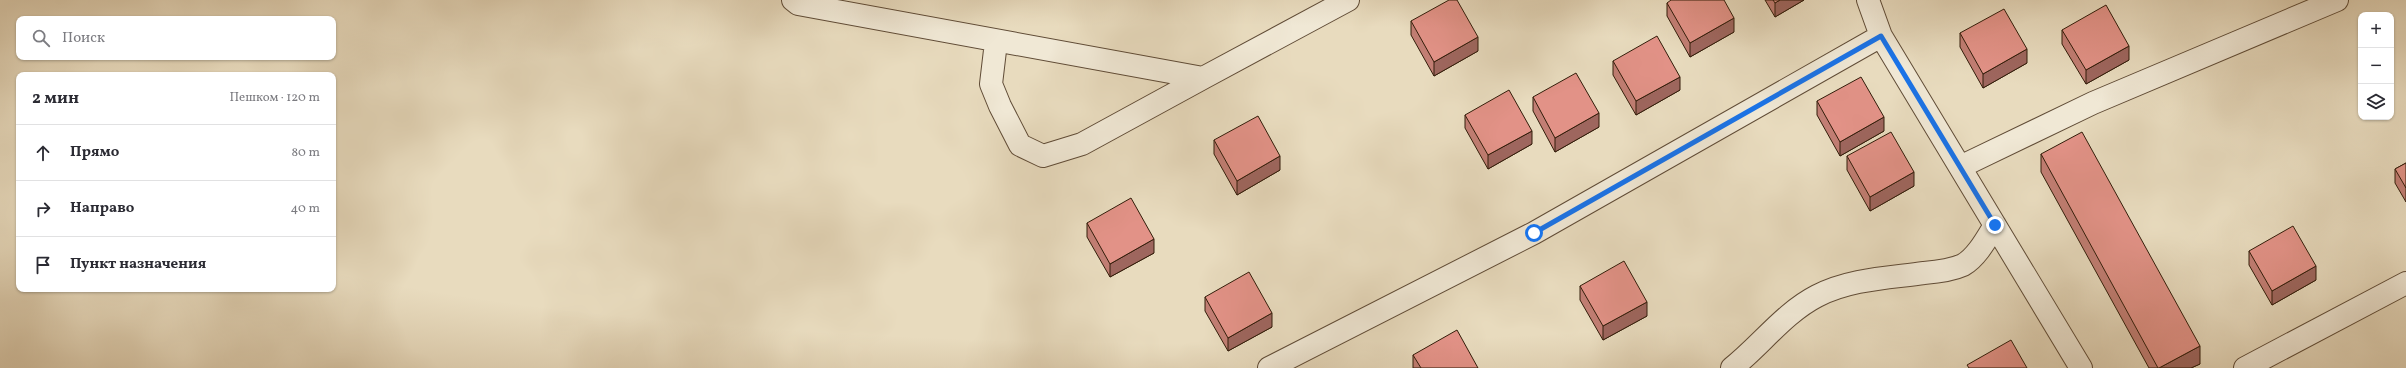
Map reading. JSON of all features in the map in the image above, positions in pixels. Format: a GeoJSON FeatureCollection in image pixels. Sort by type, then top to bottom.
{"type":"FeatureCollection","features":[{"type":"Feature","properties":{"kind":"street"},"geometry":{"type":"LineString","coordinates":[[793,0],[798,4],[996,42],[1203,78]]}},
{"type":"Feature","properties":{"kind":"street"},"geometry":{"type":"LineString","coordinates":[[996,42],[991,84],[1000,106],[1020,145],[1042,156],[1082,144],[1348,0]]}},
{"type":"Feature","properties":{"kind":"street"},"geometry":{"type":"LineString","coordinates":[[1868,0],[1881,36],[2082,368]]}},
{"type":"Feature","properties":{"kind":"street"},"geometry":{"type":"LineString","coordinates":[[1960,167],[2093,102],[2337,0]]}},
{"type":"Feature","properties":{"kind":"street"},"geometry":{"type":"LineString","coordinates":[[1269,368],[1534,233],[1881,36]]}},
{"type":"Feature","properties":{"kind":"street"},"geometry":{"type":"LineString","coordinates":[[1732,368],[1755,349],[1788,314],[1817,296],[1844,284],[1937,271],[1963,265],[1981,248],[1995,225]]}},
{"type":"Feature","properties":{"kind":"street"},"geometry":{"type":"LineString","coordinates":[[2245,368],[2406,283]]}},
{"type":"Feature","properties":{"kind":"building"},"geometry":{"type":"Polygon","coordinates":[[[1449,0],[1457,0],[1478,37],[1434,62],[1411,21],[1449,0]]]}},
{"type":"Feature","properties":{"kind":"building"},"geometry":{"type":"Polygon","coordinates":[[[1671,0],[1724,0],[1734,18],[1690,43],[1667,3],[1671,0]]]}},
{"type":"Feature","properties":{"kind":"building"},"geometry":{"type":"Polygon","coordinates":[[[1773,0],[1780,0],[1775,3],[1773,0]]]}},
{"type":"Feature","properties":{"kind":"building"},"geometry":{"type":"Polygon","coordinates":[[[2106,5],[2129,46],[2086,70],[2062,30],[2106,5]]]}},
{"type":"Feature","properties":{"kind":"building"},"geometry":{"type":"Polygon","coordinates":[[[2004,9],[2027,49],[1983,74],[1960,33],[2004,9]]]}},
{"type":"Feature","properties":{"kind":"building"},"geometry":{"type":"Polygon","coordinates":[[[1657,36],[1680,77],[1636,101],[1613,61],[1657,36]]]}},
{"type":"Feature","properties":{"kind":"building"},"geometry":{"type":"Polygon","coordinates":[[[1576,73],[1599,113],[1555,138],[1533,97],[1576,73]]]}},
{"type":"Feature","properties":{"kind":"building"},"geometry":{"type":"Polygon","coordinates":[[[1861,77],[1884,117],[1840,142],[1817,101],[1861,77]]]}},
{"type":"Feature","properties":{"kind":"building"},"geometry":{"type":"Polygon","coordinates":[[[1509,90],[1532,131],[1488,155],[1465,115],[1509,90]]]}},
{"type":"Feature","properties":{"kind":"building"},"geometry":{"type":"Polygon","coordinates":[[[1258,116],[1280,156],[1237,181],[1214,140],[1258,116]]]}},
{"type":"Feature","properties":{"kind":"building"},"geometry":{"type":"Polygon","coordinates":[[[1891,132],[1914,172],[1870,197],[1847,156],[1891,132]]]}},
{"type":"Feature","properties":{"kind":"building"},"geometry":{"type":"Polygon","coordinates":[[[2082,132],[2200,346],[2159,368],[2041,154],[2082,132]]]}},
{"type":"Feature","properties":{"kind":"building"},"geometry":{"type":"Polygon","coordinates":[[[2406,163],[2406,188],[2395,169],[2406,163]]]}},
{"type":"Feature","properties":{"kind":"building"},"geometry":{"type":"Polygon","coordinates":[[[1131,198],[1154,239],[1110,264],[1087,223],[1131,198]]]}},
{"type":"Feature","properties":{"kind":"building"},"geometry":{"type":"Polygon","coordinates":[[[2293,226],[2316,266],[2272,291],[2249,251],[2293,226]]]}},
{"type":"Feature","properties":{"kind":"building"},"geometry":{"type":"Polygon","coordinates":[[[1624,261],[1647,302],[1603,326],[1580,286],[1624,261]]]}},
{"type":"Feature","properties":{"kind":"building"},"geometry":{"type":"Polygon","coordinates":[[[1249,272],[1272,313],[1228,338],[1205,297],[1249,272]]]}},
{"type":"Feature","properties":{"kind":"building"},"geometry":{"type":"Polygon","coordinates":[[[1457,330],[1478,368],[1421,368],[1413,355],[1457,330]]]}},
{"type":"Feature","properties":{"kind":"building"},"geometry":{"type":"Polygon","coordinates":[[[2011,340],[2027,368],[1969,368],[1967,365],[2011,340]]]}},
{"type":"Feature","properties":{"kind":"route"},"geometry":{"type":"LineString","coordinates":[[1534,233],[1881,36],[1995,225]]}}]}
